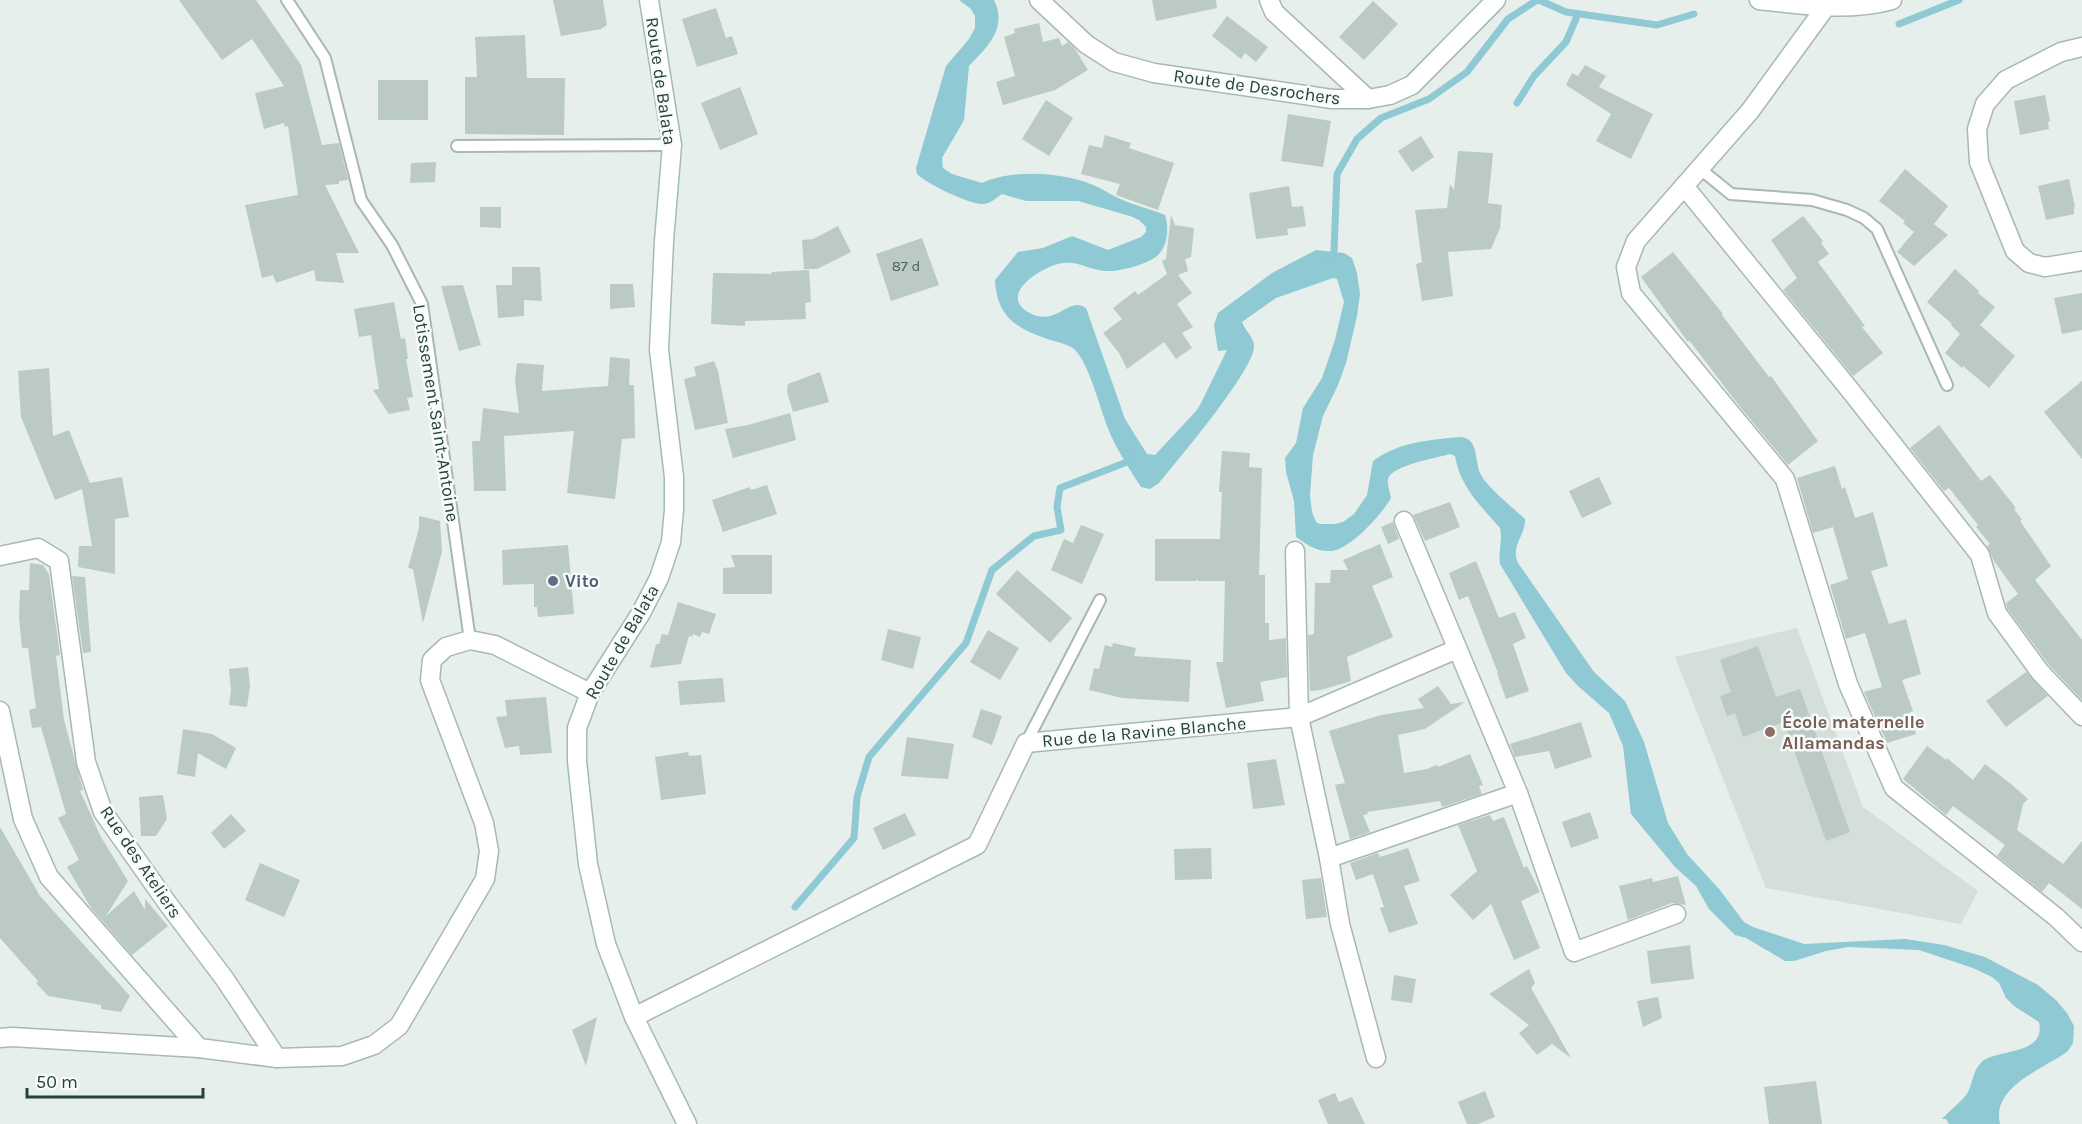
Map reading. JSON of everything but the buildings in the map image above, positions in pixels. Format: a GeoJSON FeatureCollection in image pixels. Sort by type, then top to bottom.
{"type":"FeatureCollection","features":[{"type":"Feature","properties":{"kind":"street","name":"Route de Balata"},"geometry":{"type":"LineString","coordinates":[[649,0],[672,145],[664,241],[659,350],[674,477],[671,542],[659,578],[641,613],[590,693],[577,728],[577,761],[588,864],[606,944],[634,1017],[687,1124]]}},
{"type":"Feature","properties":{"kind":"street","name":"Route de Desrochers"},"geometry":{"type":"LineString","coordinates":[[1039,0],[1086,44],[1114,62],[1154,73],[1332,99],[1368,99],[1390,95],[1412,85],[1496,0]]}},
{"type":"Feature","properties":{"kind":"street"},"geometry":{"type":"LineString","coordinates":[[1269,0],[1274,12],[1368,99]]}},
{"type":"Feature","properties":{"kind":"street"},"geometry":{"type":"LineString","coordinates":[[1759,0],[1825,8],[1875,5],[1892,0]]}},
{"type":"Feature","properties":{"kind":"street"},"geometry":{"type":"LineString","coordinates":[[1825,8],[1750,111],[1636,241],[1626,267],[1630,293],[1785,479],[1848,684],[1894,788],[2056,917],[2082,942]]}},
{"type":"Feature","properties":{"kind":"street"},"geometry":{"type":"LineString","coordinates":[[2082,47],[2061,52],[2006,80],[1985,104],[1977,129],[1979,162],[2015,251],[2029,263],[2045,267],[2082,261]]}},
{"type":"Feature","properties":{"kind":"street"},"geometry":{"type":"LineString","coordinates":[[1684,186],[1850,390],[1980,555],[1996,613],[2040,672],[2082,716]]}},
{"type":"Feature","properties":{"kind":"street"},"geometry":{"type":"LineString","coordinates":[[1404,521],[1518,793],[1575,952],[1676,914]]}},
{"type":"Feature","properties":{"kind":"street","name":"Rue des Ateliers"},"geometry":{"type":"LineString","coordinates":[[0,556],[38,548],[59,561],[86,762],[103,812],[168,904],[225,978],[277,1058]]}},
{"type":"Feature","properties":{"kind":"street"},"geometry":{"type":"LineString","coordinates":[[1295,551],[1299,717],[1329,858],[1340,924],[1376,1058]]}},
{"type":"Feature","properties":{"kind":"street"},"geometry":{"type":"LineString","coordinates":[[0,1038],[199,1048],[277,1058],[342,1056],[374,1045],[399,1026],[485,879],[489,851],[484,823],[430,680],[432,660],[446,646],[470,640],[495,645],[590,693]]}},
{"type":"Feature","properties":{"kind":"street","name":"Rue de la Ravine Blanche"},"geometry":{"type":"LineString","coordinates":[[634,1017],[977,845],[1026,743],[1299,717],[1457,649]]}},
{"type":"Feature","properties":{"kind":"street"},"geometry":{"type":"LineString","coordinates":[[0,711],[23,819],[49,877],[199,1048]]}},
{"type":"Feature","properties":{"kind":"street"},"geometry":{"type":"LineString","coordinates":[[1329,858],[1518,793]]}},
{"type":"Feature","properties":{"kind":"lane","name":"Lotissement Saint-Antoine"},"geometry":{"type":"LineString","coordinates":[[287,0],[325,58],[362,200],[392,245],[422,304],[470,640]]}},
{"type":"Feature","properties":{"kind":"lane"},"geometry":{"type":"LineString","coordinates":[[457,146],[672,145]]}},
{"type":"Feature","properties":{"kind":"lane"},"geometry":{"type":"LineString","coordinates":[[1699,168],[1731,194],[1812,200],[1847,210],[1864,218],[1877,229],[1947,386]]}},
{"type":"Feature","properties":{"kind":"lane"},"geometry":{"type":"LineString","coordinates":[[1026,743],[1100,600]]}},
{"type":"Feature","properties":{"kind":"shaded area","name":"École maternelle Allamandas"},"geometry":{"type":"Polygon","coordinates":[[[1797,628],[1863,807],[1978,891],[1961,924],[1766,888],[1675,657],[1797,628]]]}},
{"type":"Feature","properties":{"kind":"water"},"geometry":{"type":"Polygon","coordinates":[[[959,0],[994,0],[999,19],[989,44],[969,66],[964,120],[942,158],[943,168],[952,174],[982,183],[995,178],[1025,174],[1073,178],[1125,201],[1165,215],[1166,240],[1159,254],[1150,261],[1113,271],[1102,271],[1069,263],[1055,265],[1027,281],[1018,297],[1020,305],[1028,312],[1038,316],[1054,315],[1080,305],[1086,308],[1125,419],[1147,454],[1155,455],[1201,403],[1227,350],[1218,351],[1214,325],[1218,313],[1272,273],[1316,250],[1344,253],[1352,258],[1360,294],[1357,316],[1346,363],[1323,416],[1313,455],[1310,495],[1316,522],[1335,524],[1343,522],[1354,514],[1367,495],[1373,461],[1383,455],[1404,446],[1426,441],[1460,437],[1471,442],[1484,480],[1525,519],[1516,551],[1518,563],[1594,672],[1625,701],[1644,742],[1668,823],[1687,854],[1720,890],[1744,922],[1804,944],[1905,939],[1944,945],[1985,957],[2038,985],[2067,1013],[2074,1026],[2073,1043],[2068,1051],[2011,1089],[2003,1099],[1999,1111],[2000,1124],[1949,1124],[1946,1119],[1942,1119],[1968,1092],[1980,1063],[2029,1045],[2036,1040],[2039,1022],[2014,1006],[2006,998],[1999,983],[1992,977],[1973,968],[1919,950],[1848,947],[1794,961],[1785,961],[1746,938],[1735,935],[1709,909],[1696,886],[1675,867],[1631,814],[1623,746],[1609,713],[1566,673],[1500,564],[1500,528],[1466,487],[1455,456],[1450,454],[1416,463],[1391,474],[1388,481],[1391,498],[1387,505],[1365,530],[1339,549],[1331,551],[1317,549],[1296,537],[1294,501],[1286,472],[1285,458],[1296,443],[1303,408],[1322,378],[1335,340],[1344,302],[1337,279],[1333,278],[1276,298],[1242,322],[1254,346],[1251,358],[1242,374],[1214,415],[1159,483],[1150,489],[1141,487],[1112,438],[1090,376],[1080,356],[1071,347],[1031,332],[1012,321],[1000,305],[995,280],[1018,252],[1043,248],[1072,236],[1108,250],[1141,237],[1146,232],[1146,227],[1139,220],[1130,216],[1078,201],[1026,201],[1002,194],[987,203],[975,203],[938,188],[917,174],[916,168],[946,66],[969,39],[975,28],[975,16],[971,9],[959,0]]]}},
{"type":"Feature","properties":{"kind":"waterway"},"geometry":{"type":"LineString","coordinates":[[1331,257],[1334,251],[1337,174],[1357,139],[1381,118],[1429,99],[1467,72],[1508,19],[1537,0]]}},
{"type":"Feature","properties":{"kind":"waterway"},"geometry":{"type":"LineString","coordinates":[[1539,0],[1566,12],[1657,25],[1694,14]]}},
{"type":"Feature","properties":{"kind":"waterway"},"geometry":{"type":"LineString","coordinates":[[1899,24],[1959,0]]}},
{"type":"Feature","properties":{"kind":"waterway"},"geometry":{"type":"LineString","coordinates":[[1517,103],[1534,76],[1566,42],[1578,14]]}},
{"type":"Feature","properties":{"kind":"waterway"},"geometry":{"type":"LineString","coordinates":[[795,907],[854,838],[857,797],[869,757],[966,643],[992,570],[1034,536],[1061,530],[1057,507],[1060,488],[1127,462],[1128,455]]}},
{"type":"Feature","properties":{"kind":"place","name":"Vito"},"geometry":{"type":"Point","coordinates":[553,581]}},
{"type":"Feature","properties":{"kind":"place","name":"École maternelle Allamandas"},"geometry":{"type":"Point","coordinates":[1770,732]}}]}
